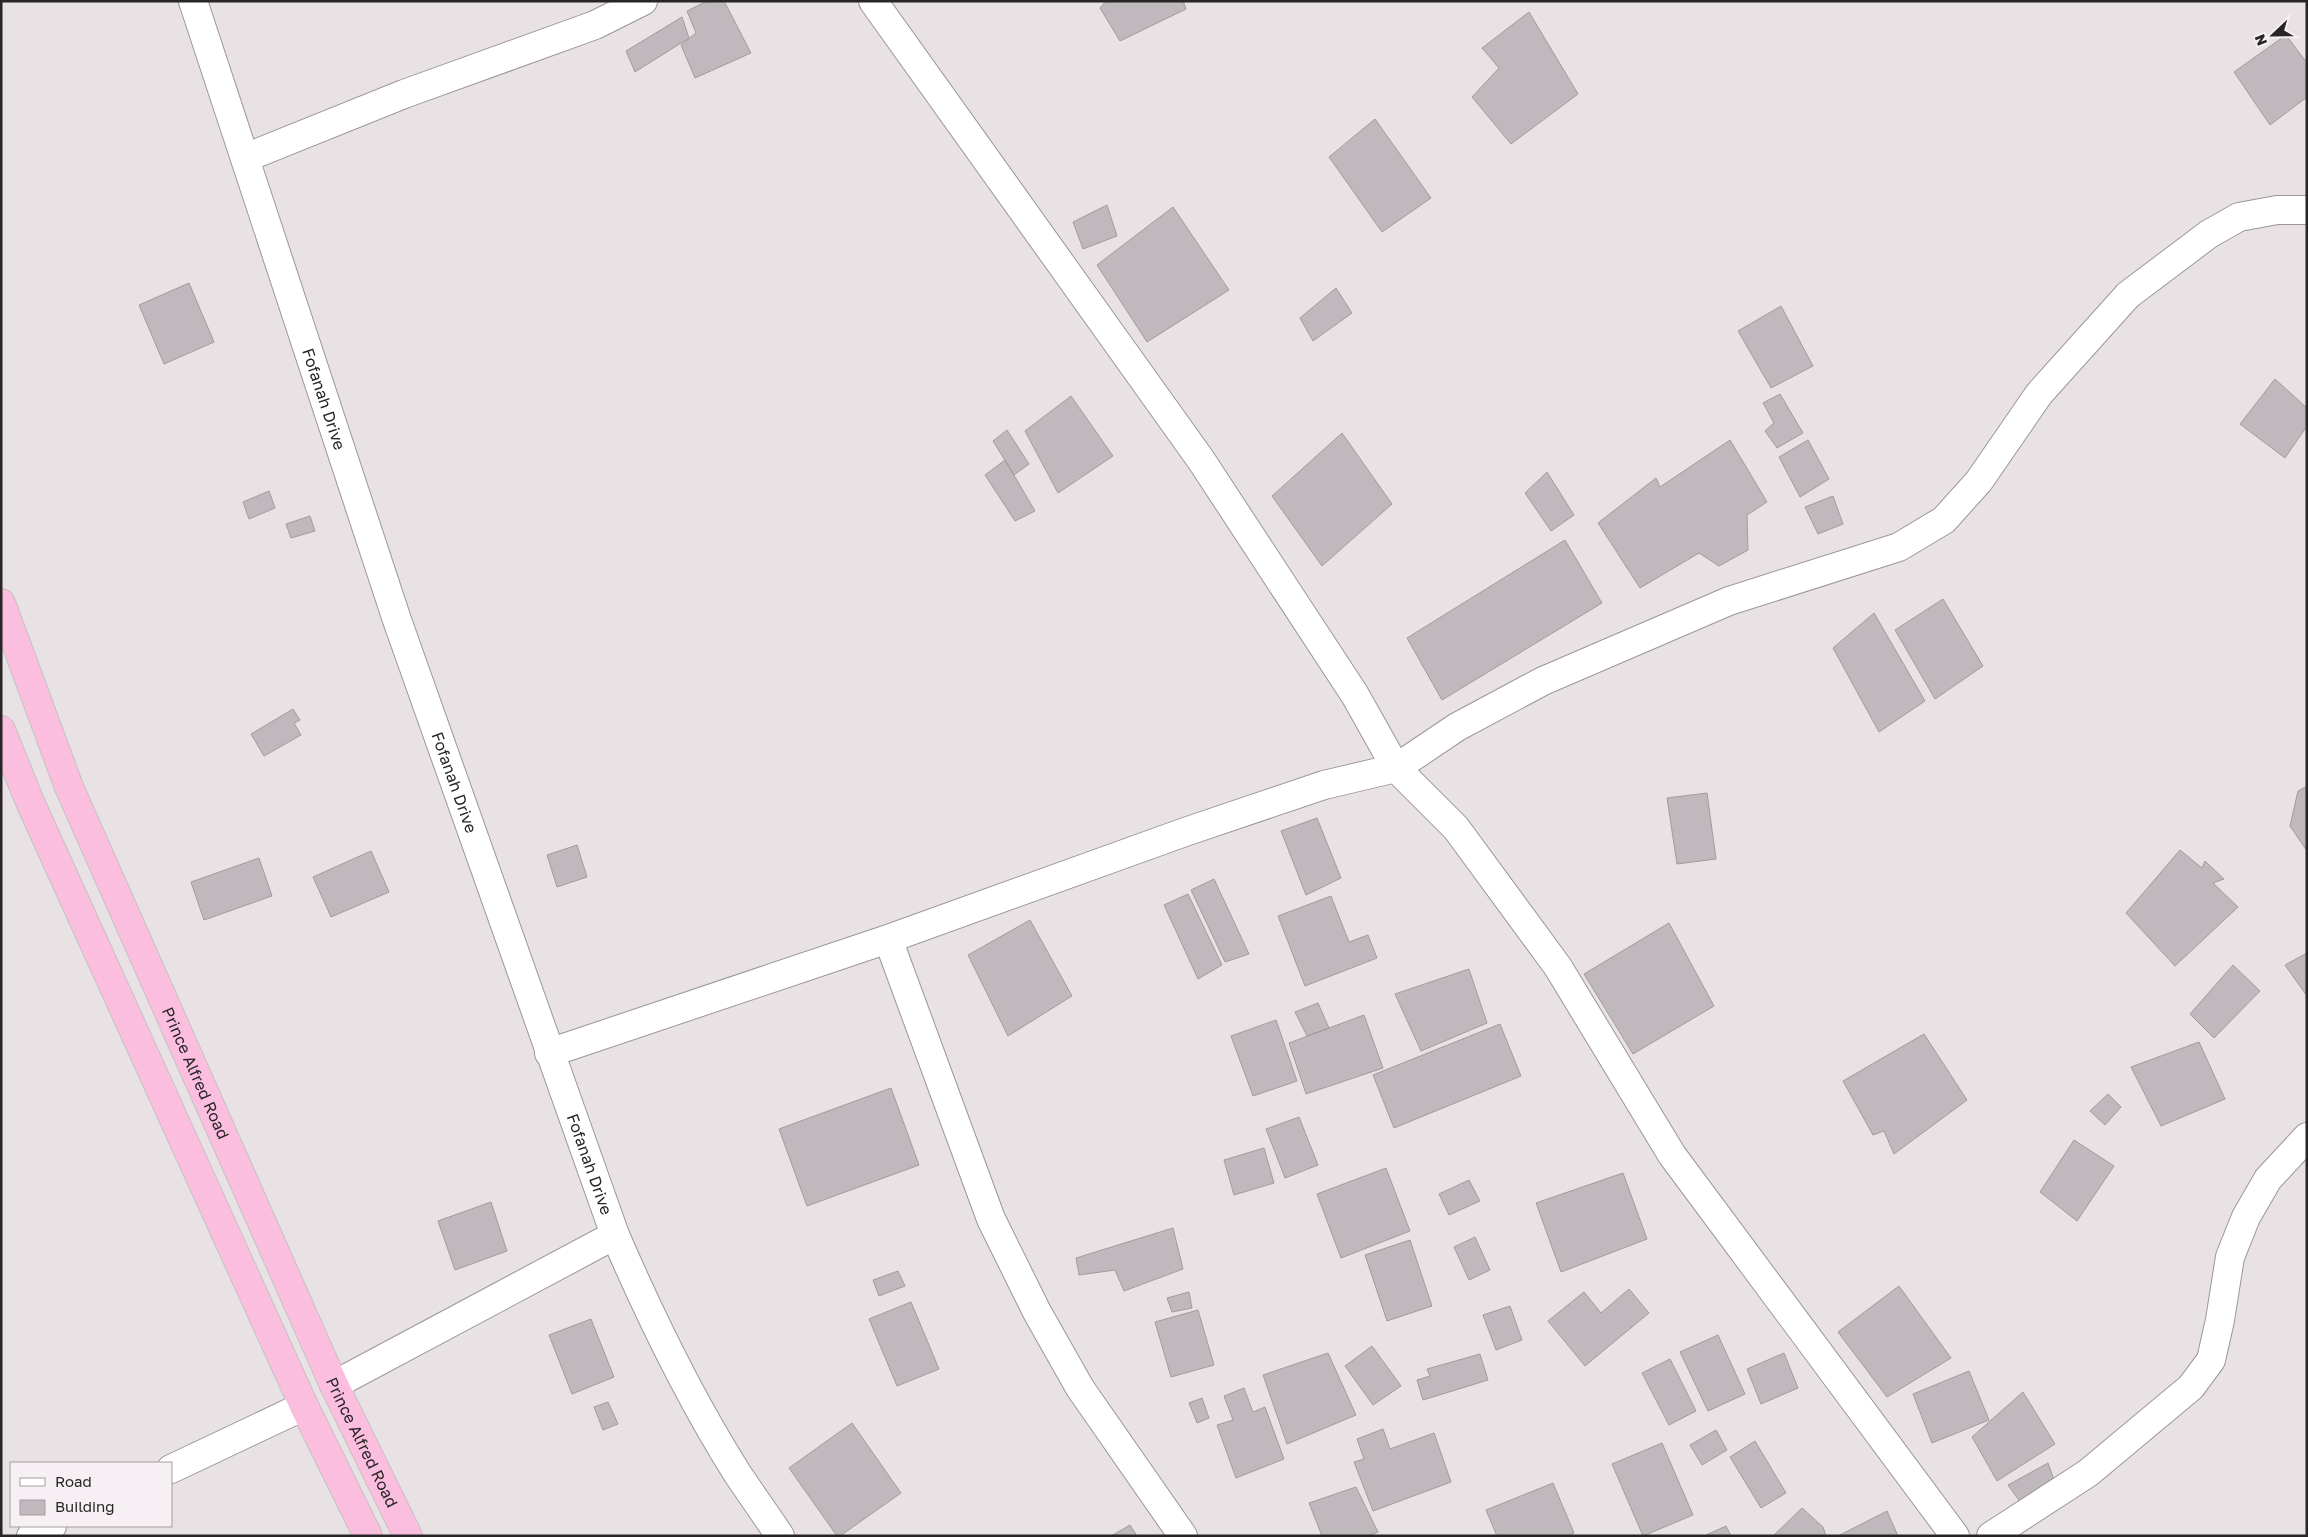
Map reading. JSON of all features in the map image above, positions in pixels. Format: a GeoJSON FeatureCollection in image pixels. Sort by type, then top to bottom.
{"type":"FeatureCollection","features":[{"type":"Feature","properties":{"kind":"highway","name":"Prince Alfred Road"},"geometry":{"type":"LineString","coordinates":[[1,603],[69,788],[334,1385],[408,1536]]}},
{"type":"Feature","properties":{"kind":"highway"},"geometry":{"type":"LineString","coordinates":[[1,730],[34,811],[304,1406],[368,1536]]}},
{"type":"Feature","properties":{"kind":"street","name":"Fofanah Drive"},"geometry":{"type":"LineString","coordinates":[[192,1],[397,620],[615,1235],[646,1306],[678,1371],[737,1472],[780,1536]]}},
{"type":"Feature","properties":{"kind":"street"},"geometry":{"type":"LineString","coordinates":[[245,158],[404,94],[595,25],[643,1]]}},
{"type":"Feature","properties":{"kind":"street"},"geometry":{"type":"LineString","coordinates":[[874,1],[1201,460],[1356,694],[1396,768],[1456,828],[1558,968],[1672,1155],[1954,1536]]}},
{"type":"Feature","properties":{"kind":"street"},"geometry":{"type":"LineString","coordinates":[[549,1053],[888,940],[1212,823],[1324,785],[1396,768],[1457,727],[1542,681],[1729,601],[1900,547],[1944,520],[1979,481],[2039,394],[2128,295],[2209,234],[2239,216],[2278,210],[2307,210]]}},
{"type":"Feature","properties":{"kind":"street"},"geometry":{"type":"LineString","coordinates":[[888,940],[991,1219],[1037,1312],[1080,1388],[1183,1536]]}},
{"type":"Feature","properties":{"kind":"street"},"geometry":{"type":"LineString","coordinates":[[1991,1536],[2088,1473],[2191,1387],[2211,1360],[2220,1320],[2230,1257],[2246,1217],[2268,1179],[2307,1137]]}},
{"type":"Feature","properties":{"kind":"street"},"geometry":{"type":"LineString","coordinates":[[334,1385],[615,1235]]}},
{"type":"Feature","properties":{"kind":"street"},"geometry":{"type":"LineString","coordinates":[[172,1469],[304,1406]]}},
{"type":"Feature","properties":{"kind":"street"},"geometry":{"type":"LineString","coordinates":[[31,1536],[50,1527]]}},
{"type":"Feature","properties":{"kind":"building"},"geometry":{"type":"Polygon","coordinates":[[[707,1],[724,1],[751,53],[695,78],[681,45],[696,33],[687,11],[707,1]]]}},
{"type":"Feature","properties":{"kind":"building"},"geometry":{"type":"Polygon","coordinates":[[[1106,1],[1183,1],[1186,9],[1120,41],[1100,8],[1106,1]]]}},
{"type":"Feature","properties":{"kind":"building"},"geometry":{"type":"Polygon","coordinates":[[[1529,12],[1578,94],[1511,144],[1472,97],[1499,68],[1482,48],[1529,12]]]}},
{"type":"Feature","properties":{"kind":"building"},"geometry":{"type":"Polygon","coordinates":[[[682,17],[689,38],[635,72],[626,51],[682,17]]]}},
{"type":"Feature","properties":{"kind":"building"},"geometry":{"type":"Polygon","coordinates":[[[2286,35],[2307,63],[2307,97],[2270,125],[2234,72],[2286,35]]]}},
{"type":"Feature","properties":{"kind":"building"},"geometry":{"type":"Polygon","coordinates":[[[1375,119],[1431,198],[1382,232],[1329,157],[1375,119]]]}},
{"type":"Feature","properties":{"kind":"building"},"geometry":{"type":"Polygon","coordinates":[[[1107,205],[1117,236],[1083,249],[1073,222],[1107,205]]]}},
{"type":"Feature","properties":{"kind":"building"},"geometry":{"type":"Polygon","coordinates":[[[1173,207],[1229,290],[1147,342],[1097,265],[1173,207]]]}},
{"type":"Feature","properties":{"kind":"building"},"geometry":{"type":"Polygon","coordinates":[[[189,283],[214,342],[164,364],[139,305],[189,283]]]}},
{"type":"Feature","properties":{"kind":"building"},"geometry":{"type":"Polygon","coordinates":[[[1336,288],[1352,313],[1313,341],[1300,318],[1336,288]]]}},
{"type":"Feature","properties":{"kind":"building"},"geometry":{"type":"Polygon","coordinates":[[[1781,306],[1813,366],[1771,388],[1738,331],[1781,306]]]}},
{"type":"Feature","properties":{"kind":"building"},"geometry":{"type":"Polygon","coordinates":[[[2275,379],[2307,408],[2307,426],[2285,458],[2240,424],[2275,379]]]}},
{"type":"Feature","properties":{"kind":"building"},"geometry":{"type":"Polygon","coordinates":[[[1780,394],[1803,433],[1777,448],[1765,431],[1774,423],[1763,403],[1780,394]]]}},
{"type":"Feature","properties":{"kind":"building"},"geometry":{"type":"Polygon","coordinates":[[[1071,396],[1113,456],[1058,493],[1025,431],[1071,396]]]}},
{"type":"Feature","properties":{"kind":"building"},"geometry":{"type":"Polygon","coordinates":[[[1007,430],[1029,464],[1014,475],[993,441],[1007,430]]]}},
{"type":"Feature","properties":{"kind":"building"},"geometry":{"type":"Polygon","coordinates":[[[1342,433],[1392,504],[1322,566],[1272,496],[1342,433]]]}},
{"type":"Feature","properties":{"kind":"building"},"geometry":{"type":"Polygon","coordinates":[[[1730,440],[1767,502],[1747,515],[1748,550],[1719,566],[1699,553],[1640,588],[1598,523],[1656,478],[1660,487],[1730,440]]]}},
{"type":"Feature","properties":{"kind":"building"},"geometry":{"type":"Polygon","coordinates":[[[1808,440],[1829,479],[1800,497],[1779,457],[1808,440]]]}},
{"type":"Feature","properties":{"kind":"building"},"geometry":{"type":"Polygon","coordinates":[[[1005,460],[1035,511],[1015,521],[985,475],[1005,460]]]}},
{"type":"Feature","properties":{"kind":"building"},"geometry":{"type":"Polygon","coordinates":[[[1547,472],[1574,515],[1551,531],[1525,493],[1547,472]]]}},
{"type":"Feature","properties":{"kind":"building"},"geometry":{"type":"Polygon","coordinates":[[[269,491],[275,508],[249,519],[243,502],[269,491]]]}},
{"type":"Feature","properties":{"kind":"building"},"geometry":{"type":"Polygon","coordinates":[[[1833,496],[1843,524],[1818,534],[1805,507],[1833,496]]]}},
{"type":"Feature","properties":{"kind":"building"},"geometry":{"type":"Polygon","coordinates":[[[310,516],[315,531],[291,538],[286,524],[310,516]]]}},
{"type":"Feature","properties":{"kind":"building"},"geometry":{"type":"Polygon","coordinates":[[[1565,540],[1602,603],[1442,700],[1407,638],[1565,540]]]}},
{"type":"Feature","properties":{"kind":"building"},"geometry":{"type":"Polygon","coordinates":[[[1943,599],[1983,666],[1935,699],[1895,630],[1943,599]]]}},
{"type":"Feature","properties":{"kind":"building"},"geometry":{"type":"Polygon","coordinates":[[[1874,613],[1925,701],[1879,732],[1833,648],[1874,613]]]}},
{"type":"Feature","properties":{"kind":"building"},"geometry":{"type":"Polygon","coordinates":[[[293,709],[300,720],[294,723],[301,735],[264,756],[251,734],[293,709]]]}},
{"type":"Feature","properties":{"kind":"building"},"geometry":{"type":"Polygon","coordinates":[[[2307,786],[2307,851],[2290,826],[2298,791],[2307,786]]]}},
{"type":"Feature","properties":{"kind":"building"},"geometry":{"type":"Polygon","coordinates":[[[1707,793],[1716,859],[1677,864],[1667,798],[1707,793]]]}},
{"type":"Feature","properties":{"kind":"building"},"geometry":{"type":"Polygon","coordinates":[[[1317,818],[1341,878],[1306,895],[1281,831],[1317,818]]]}},
{"type":"Feature","properties":{"kind":"building"},"geometry":{"type":"Polygon","coordinates":[[[577,845],[587,877],[557,887],[547,855],[577,845]]]}},
{"type":"Feature","properties":{"kind":"building"},"geometry":{"type":"Polygon","coordinates":[[[2180,850],[2202,868],[2205,861],[2224,879],[2213,883],[2238,907],[2175,966],[2126,913],[2180,850]]]}},
{"type":"Feature","properties":{"kind":"building"},"geometry":{"type":"Polygon","coordinates":[[[371,851],[389,892],[331,917],[313,877],[371,851]]]}},
{"type":"Feature","properties":{"kind":"building"},"geometry":{"type":"Polygon","coordinates":[[[259,858],[272,896],[204,920],[191,882],[259,858]]]}},
{"type":"Feature","properties":{"kind":"building"},"geometry":{"type":"Polygon","coordinates":[[[1214,879],[1249,954],[1225,962],[1191,890],[1214,879]]]}},
{"type":"Feature","properties":{"kind":"building"},"geometry":{"type":"Polygon","coordinates":[[[1188,894],[1222,965],[1198,979],[1164,905],[1188,894]]]}},
{"type":"Feature","properties":{"kind":"building"},"geometry":{"type":"Polygon","coordinates":[[[1331,896],[1349,942],[1368,935],[1377,958],[1305,986],[1278,916],[1331,896]]]}},
{"type":"Feature","properties":{"kind":"building"},"geometry":{"type":"Polygon","coordinates":[[[1030,920],[1072,996],[1008,1036],[968,955],[1030,920]]]}},
{"type":"Feature","properties":{"kind":"building"},"geometry":{"type":"Polygon","coordinates":[[[1669,923],[1714,1006],[1633,1054],[1584,974],[1669,923]]]}},
{"type":"Feature","properties":{"kind":"building"},"geometry":{"type":"Polygon","coordinates":[[[2307,953],[2307,996],[2285,965],[2307,953]]]}},
{"type":"Feature","properties":{"kind":"building"},"geometry":{"type":"Polygon","coordinates":[[[2233,965],[2260,991],[2214,1038],[2190,1014],[2233,965]]]}},
{"type":"Feature","properties":{"kind":"building"},"geometry":{"type":"Polygon","coordinates":[[[1469,969],[1487,1023],[1421,1051],[1395,994],[1469,969]]]}},
{"type":"Feature","properties":{"kind":"building"},"geometry":{"type":"Polygon","coordinates":[[[1318,1003],[1329,1028],[1307,1036],[1295,1012],[1318,1003]]]}},
{"type":"Feature","properties":{"kind":"building"},"geometry":{"type":"Polygon","coordinates":[[[1364,1015],[1383,1068],[1306,1094],[1289,1043],[1364,1015]]]}},
{"type":"Feature","properties":{"kind":"building"},"geometry":{"type":"Polygon","coordinates":[[[1276,1020],[1297,1081],[1253,1096],[1231,1036],[1276,1020]]]}},
{"type":"Feature","properties":{"kind":"building"},"geometry":{"type":"Polygon","coordinates":[[[1500,1024],[1521,1076],[1394,1128],[1373,1075],[1500,1024]]]}},
{"type":"Feature","properties":{"kind":"building"},"geometry":{"type":"Polygon","coordinates":[[[1924,1034],[1967,1100],[1894,1154],[1884,1131],[1873,1135],[1843,1081],[1924,1034]]]}},
{"type":"Feature","properties":{"kind":"building"},"geometry":{"type":"Polygon","coordinates":[[[2199,1042],[2225,1099],[2161,1126],[2131,1067],[2199,1042]]]}},
{"type":"Feature","properties":{"kind":"building"},"geometry":{"type":"Polygon","coordinates":[[[891,1088],[919,1165],[807,1206],[779,1129],[891,1088]]]}},
{"type":"Feature","properties":{"kind":"building"},"geometry":{"type":"Polygon","coordinates":[[[2108,1094],[2121,1107],[2105,1125],[2090,1111],[2108,1094]]]}},
{"type":"Feature","properties":{"kind":"building"},"geometry":{"type":"Polygon","coordinates":[[[1299,1117],[1318,1165],[1285,1178],[1266,1129],[1299,1117]]]}},
{"type":"Feature","properties":{"kind":"building"},"geometry":{"type":"Polygon","coordinates":[[[2074,1140],[2114,1166],[2077,1221],[2040,1192],[2074,1140]]]}},
{"type":"Feature","properties":{"kind":"building"},"geometry":{"type":"Polygon","coordinates":[[[1264,1148],[1274,1183],[1234,1195],[1224,1160],[1264,1148]]]}},
{"type":"Feature","properties":{"kind":"building"},"geometry":{"type":"Polygon","coordinates":[[[1386,1168],[1410,1231],[1341,1258],[1317,1194],[1386,1168]]]}},
{"type":"Feature","properties":{"kind":"building"},"geometry":{"type":"Polygon","coordinates":[[[1623,1173],[1647,1239],[1561,1272],[1536,1203],[1623,1173]]]}},
{"type":"Feature","properties":{"kind":"building"},"geometry":{"type":"Polygon","coordinates":[[[1469,1180],[1480,1201],[1449,1215],[1439,1194],[1469,1180]]]}},
{"type":"Feature","properties":{"kind":"building"},"geometry":{"type":"Polygon","coordinates":[[[491,1202],[507,1251],[455,1270],[438,1221],[491,1202]]]}},
{"type":"Feature","properties":{"kind":"building"},"geometry":{"type":"Polygon","coordinates":[[[1173,1228],[1183,1269],[1124,1291],[1115,1270],[1079,1275],[1076,1258],[1173,1228]]]}},
{"type":"Feature","properties":{"kind":"building"},"geometry":{"type":"Polygon","coordinates":[[[1475,1237],[1490,1270],[1469,1280],[1454,1247],[1475,1237]]]}},
{"type":"Feature","properties":{"kind":"building"},"geometry":{"type":"Polygon","coordinates":[[[1410,1240],[1432,1306],[1387,1321],[1365,1255],[1410,1240]]]}},
{"type":"Feature","properties":{"kind":"building"},"geometry":{"type":"Polygon","coordinates":[[[898,1271],[905,1286],[879,1296],[873,1280],[898,1271]]]}},
{"type":"Feature","properties":{"kind":"building"},"geometry":{"type":"Polygon","coordinates":[[[1899,1286],[1951,1358],[1887,1397],[1838,1332],[1899,1286]]]}},
{"type":"Feature","properties":{"kind":"building"},"geometry":{"type":"Polygon","coordinates":[[[1629,1289],[1649,1313],[1585,1366],[1548,1321],[1584,1292],[1601,1313],[1629,1289]]]}},
{"type":"Feature","properties":{"kind":"building"},"geometry":{"type":"Polygon","coordinates":[[[1189,1292],[1192,1308],[1172,1312],[1167,1298],[1189,1292]]]}},
{"type":"Feature","properties":{"kind":"building"},"geometry":{"type":"Polygon","coordinates":[[[911,1302],[939,1369],[897,1386],[869,1319],[911,1302]]]}},
{"type":"Feature","properties":{"kind":"building"},"geometry":{"type":"Polygon","coordinates":[[[1510,1306],[1522,1340],[1496,1350],[1483,1315],[1510,1306]]]}},
{"type":"Feature","properties":{"kind":"building"},"geometry":{"type":"Polygon","coordinates":[[[1198,1310],[1214,1365],[1171,1377],[1155,1322],[1198,1310]]]}},
{"type":"Feature","properties":{"kind":"building"},"geometry":{"type":"Polygon","coordinates":[[[591,1319],[614,1377],[572,1394],[549,1335],[591,1319]]]}},
{"type":"Feature","properties":{"kind":"building"},"geometry":{"type":"Polygon","coordinates":[[[1718,1335],[1745,1394],[1708,1411],[1680,1352],[1718,1335]]]}},
{"type":"Feature","properties":{"kind":"building"},"geometry":{"type":"Polygon","coordinates":[[[1372,1346],[1401,1386],[1373,1405],[1345,1366],[1372,1346]]]}},
{"type":"Feature","properties":{"kind":"building"},"geometry":{"type":"Polygon","coordinates":[[[1328,1353],[1356,1415],[1287,1444],[1263,1375],[1328,1353]]]}},
{"type":"Feature","properties":{"kind":"building"},"geometry":{"type":"Polygon","coordinates":[[[1784,1353],[1798,1388],[1761,1404],[1747,1369],[1784,1353]]]}},
{"type":"Feature","properties":{"kind":"building"},"geometry":{"type":"Polygon","coordinates":[[[1480,1354],[1488,1380],[1423,1400],[1417,1380],[1430,1376],[1427,1369],[1480,1354]]]}},
{"type":"Feature","properties":{"kind":"building"},"geometry":{"type":"Polygon","coordinates":[[[1670,1359],[1696,1411],[1669,1425],[1642,1373],[1670,1359]]]}},
{"type":"Feature","properties":{"kind":"building"},"geometry":{"type":"Polygon","coordinates":[[[1969,1371],[1989,1420],[1932,1443],[1913,1394],[1969,1371]]]}},
{"type":"Feature","properties":{"kind":"building"},"geometry":{"type":"Polygon","coordinates":[[[1244,1388],[1253,1412],[1265,1407],[1284,1459],[1236,1478],[1217,1425],[1233,1420],[1224,1396],[1244,1388]]]}},
{"type":"Feature","properties":{"kind":"building"},"geometry":{"type":"Polygon","coordinates":[[[2023,1392],[2055,1444],[1997,1481],[1972,1437],[2023,1392]]]}},
{"type":"Feature","properties":{"kind":"building"},"geometry":{"type":"Polygon","coordinates":[[[1202,1398],[1209,1418],[1197,1423],[1189,1403],[1202,1398]]]}},
{"type":"Feature","properties":{"kind":"building"},"geometry":{"type":"Polygon","coordinates":[[[608,1402],[618,1424],[603,1430],[594,1407],[608,1402]]]}},
{"type":"Feature","properties":{"kind":"building"},"geometry":{"type":"Polygon","coordinates":[[[852,1423],[901,1493],[840,1536],[837,1536],[789,1468],[852,1423]]]}},
{"type":"Feature","properties":{"kind":"building"},"geometry":{"type":"Polygon","coordinates":[[[1383,1429],[1390,1449],[1434,1433],[1451,1482],[1373,1511],[1354,1462],[1364,1459],[1357,1439],[1383,1429]]]}},
{"type":"Feature","properties":{"kind":"building"},"geometry":{"type":"Polygon","coordinates":[[[1716,1430],[1727,1450],[1702,1465],[1690,1445],[1716,1430]]]}},
{"type":"Feature","properties":{"kind":"building"},"geometry":{"type":"Polygon","coordinates":[[[1755,1441],[1786,1493],[1761,1508],[1730,1457],[1755,1441]]]}},
{"type":"Feature","properties":{"kind":"building"},"geometry":{"type":"Polygon","coordinates":[[[1662,1443],[1693,1515],[1643,1536],[1612,1464],[1662,1443]]]}},
{"type":"Feature","properties":{"kind":"building"},"geometry":{"type":"Polygon","coordinates":[[[2048,1463],[2055,1483],[2021,1503],[2008,1485],[2048,1463]]]}},
{"type":"Feature","properties":{"kind":"building"},"geometry":{"type":"Polygon","coordinates":[[[1553,1483],[1574,1533],[1568,1536],[1497,1536],[1486,1510],[1553,1483]]]}},
{"type":"Feature","properties":{"kind":"building"},"geometry":{"type":"Polygon","coordinates":[[[1356,1487],[1378,1532],[1368,1536],[1322,1536],[1309,1503],[1356,1487]]]}},
{"type":"Feature","properties":{"kind":"building"},"geometry":{"type":"Polygon","coordinates":[[[1802,1508],[1823,1527],[1826,1536],[1773,1536],[1802,1508]]]}},
{"type":"Feature","properties":{"kind":"building"},"geometry":{"type":"Polygon","coordinates":[[[1887,1511],[1898,1536],[1838,1536],[1887,1511]]]}},
{"type":"Feature","properties":{"kind":"building"},"geometry":{"type":"Polygon","coordinates":[[[1130,1525],[1137,1536],[1111,1536],[1130,1525]]]}},
{"type":"Feature","properties":{"kind":"building"},"geometry":{"type":"Polygon","coordinates":[[[1726,1526],[1731,1536],[1704,1536],[1726,1526]]]}}]}
